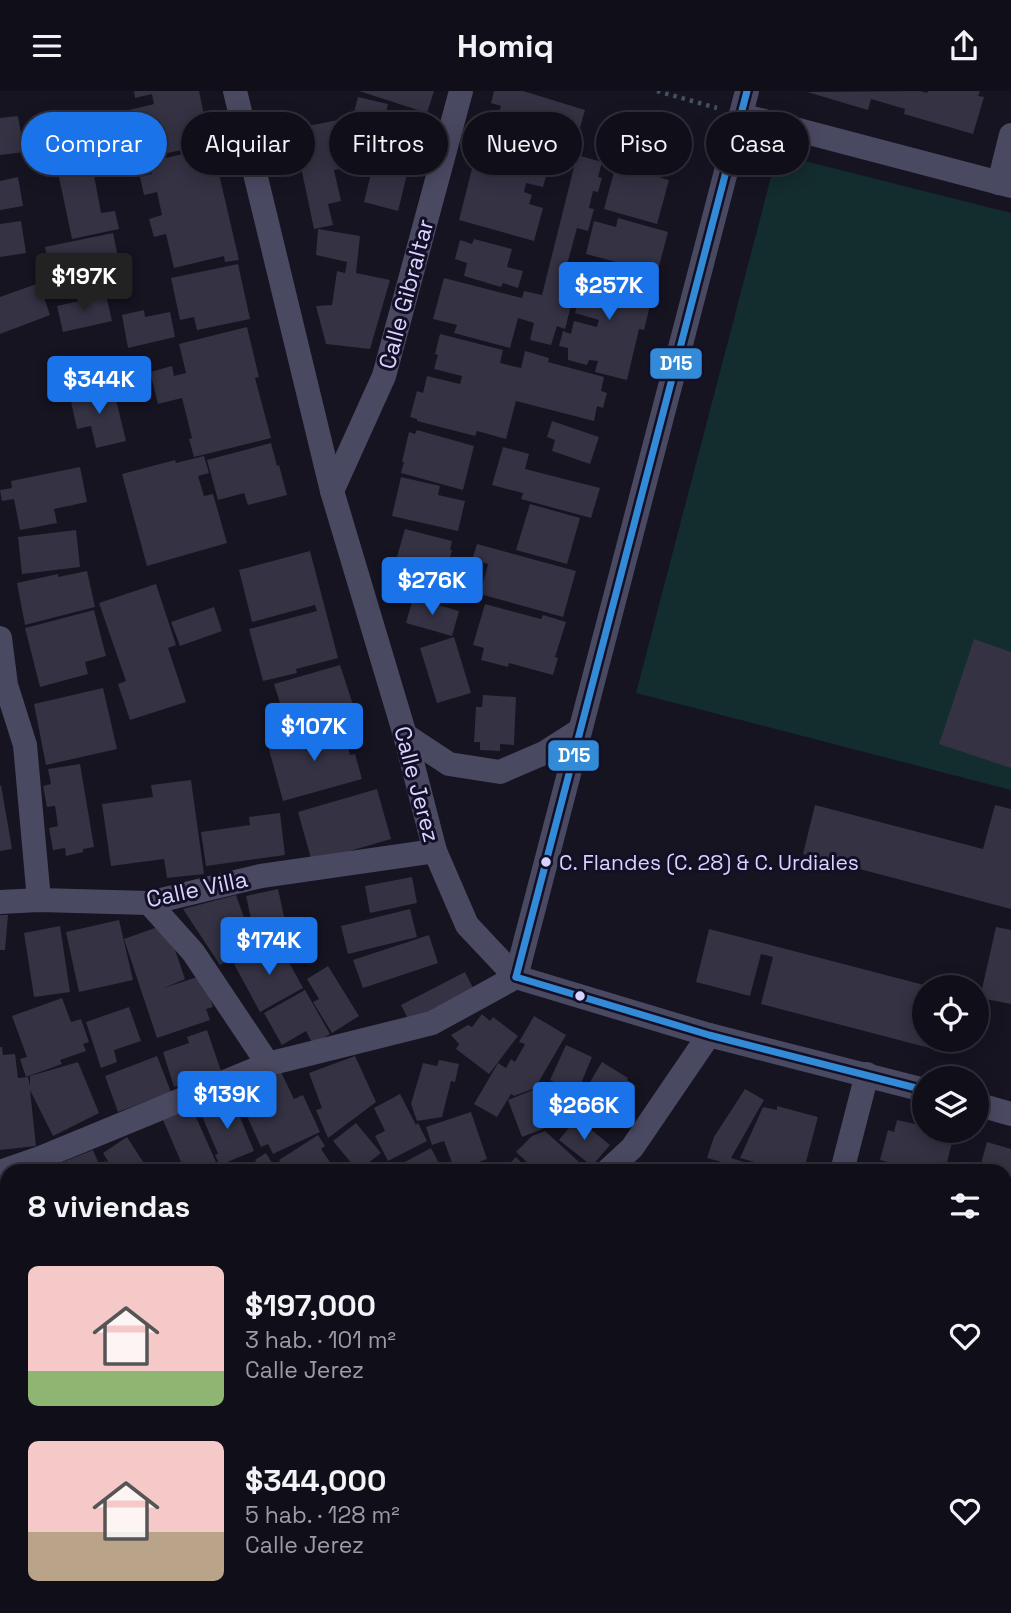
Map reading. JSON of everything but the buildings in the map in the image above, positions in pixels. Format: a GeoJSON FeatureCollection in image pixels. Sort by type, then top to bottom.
{"type":"FeatureCollection","features":[{"type":"Feature","properties":{"kind":"street","name":"Calle Jerez"},"geometry":{"type":"LineString","coordinates":[[235,91],[332,491],[405,735],[435,851],[467,925],[516,977],[709,1035],[912,1087]]}},
{"type":"Feature","properties":{"kind":"street","name":"Calle Gibraltar"},"geometry":{"type":"LineString","coordinates":[[332,491],[384,376],[461,91]]}},
{"type":"Feature","properties":{"kind":"street"},"geometry":{"type":"LineString","coordinates":[[742,112],[747,91]]}},
{"type":"Feature","properties":{"kind":"street"},"geometry":{"type":"LineString","coordinates":[[809,133],[1005,184],[1011,135]]}},
{"type":"Feature","properties":{"kind":"street"},"geometry":{"type":"LineString","coordinates":[[39,1164],[268,1064],[432,1023],[516,977],[725,175]]}},
{"type":"Feature","properties":{"kind":"street"},"geometry":{"type":"LineString","coordinates":[[0,638],[3,685],[25,744],[39,900]]}},
{"type":"Feature","properties":{"kind":"street"},"geometry":{"type":"LineString","coordinates":[[405,735],[449,765],[500,772],[544,753],[580,730]]}},
{"type":"Feature","properties":{"kind":"street","name":"Calle Villa"},"geometry":{"type":"LineString","coordinates":[[0,902],[39,900],[149,903],[261,876],[435,851]]}},
{"type":"Feature","properties":{"kind":"street"},"geometry":{"type":"LineString","coordinates":[[149,903],[193,952],[268,1064]]}},
{"type":"Feature","properties":{"kind":"street"},"geometry":{"type":"LineString","coordinates":[[615,1164],[632,1148],[709,1035]]}},
{"type":"Feature","properties":{"kind":"street"},"geometry":{"type":"LineString","coordinates":[[844,1164],[867,1074]]}},
{"type":"Feature","properties":{"kind":"street"},"geometry":{"type":"LineString","coordinates":[[989,1108],[1011,1114]]}},
{"type":"Feature","properties":{"kind":"path"},"geometry":{"type":"LineString","coordinates":[[657,91],[730,112]]}},
{"type":"Feature","properties":{"kind":"green space"},"geometry":{"type":"Polygon","coordinates":[[[809,162],[1011,213],[1011,790],[636,693],[772,175],[809,175],[809,162]]]}},
{"type":"Feature","properties":{"kind":"transit line","name":"D15"},"geometry":{"type":"LineString","coordinates":[[516,977],[747,91]]}},
{"type":"Feature","properties":{"kind":"transit line","name":"D15"},"geometry":{"type":"LineString","coordinates":[[516,977],[709,1035],[912,1087]]}},
{"type":"Feature","properties":{"kind":"place","name":"C. Flandes (C. 28) & C. Urdiales"},"geometry":{"type":"Point","coordinates":[546,862]}}]}
